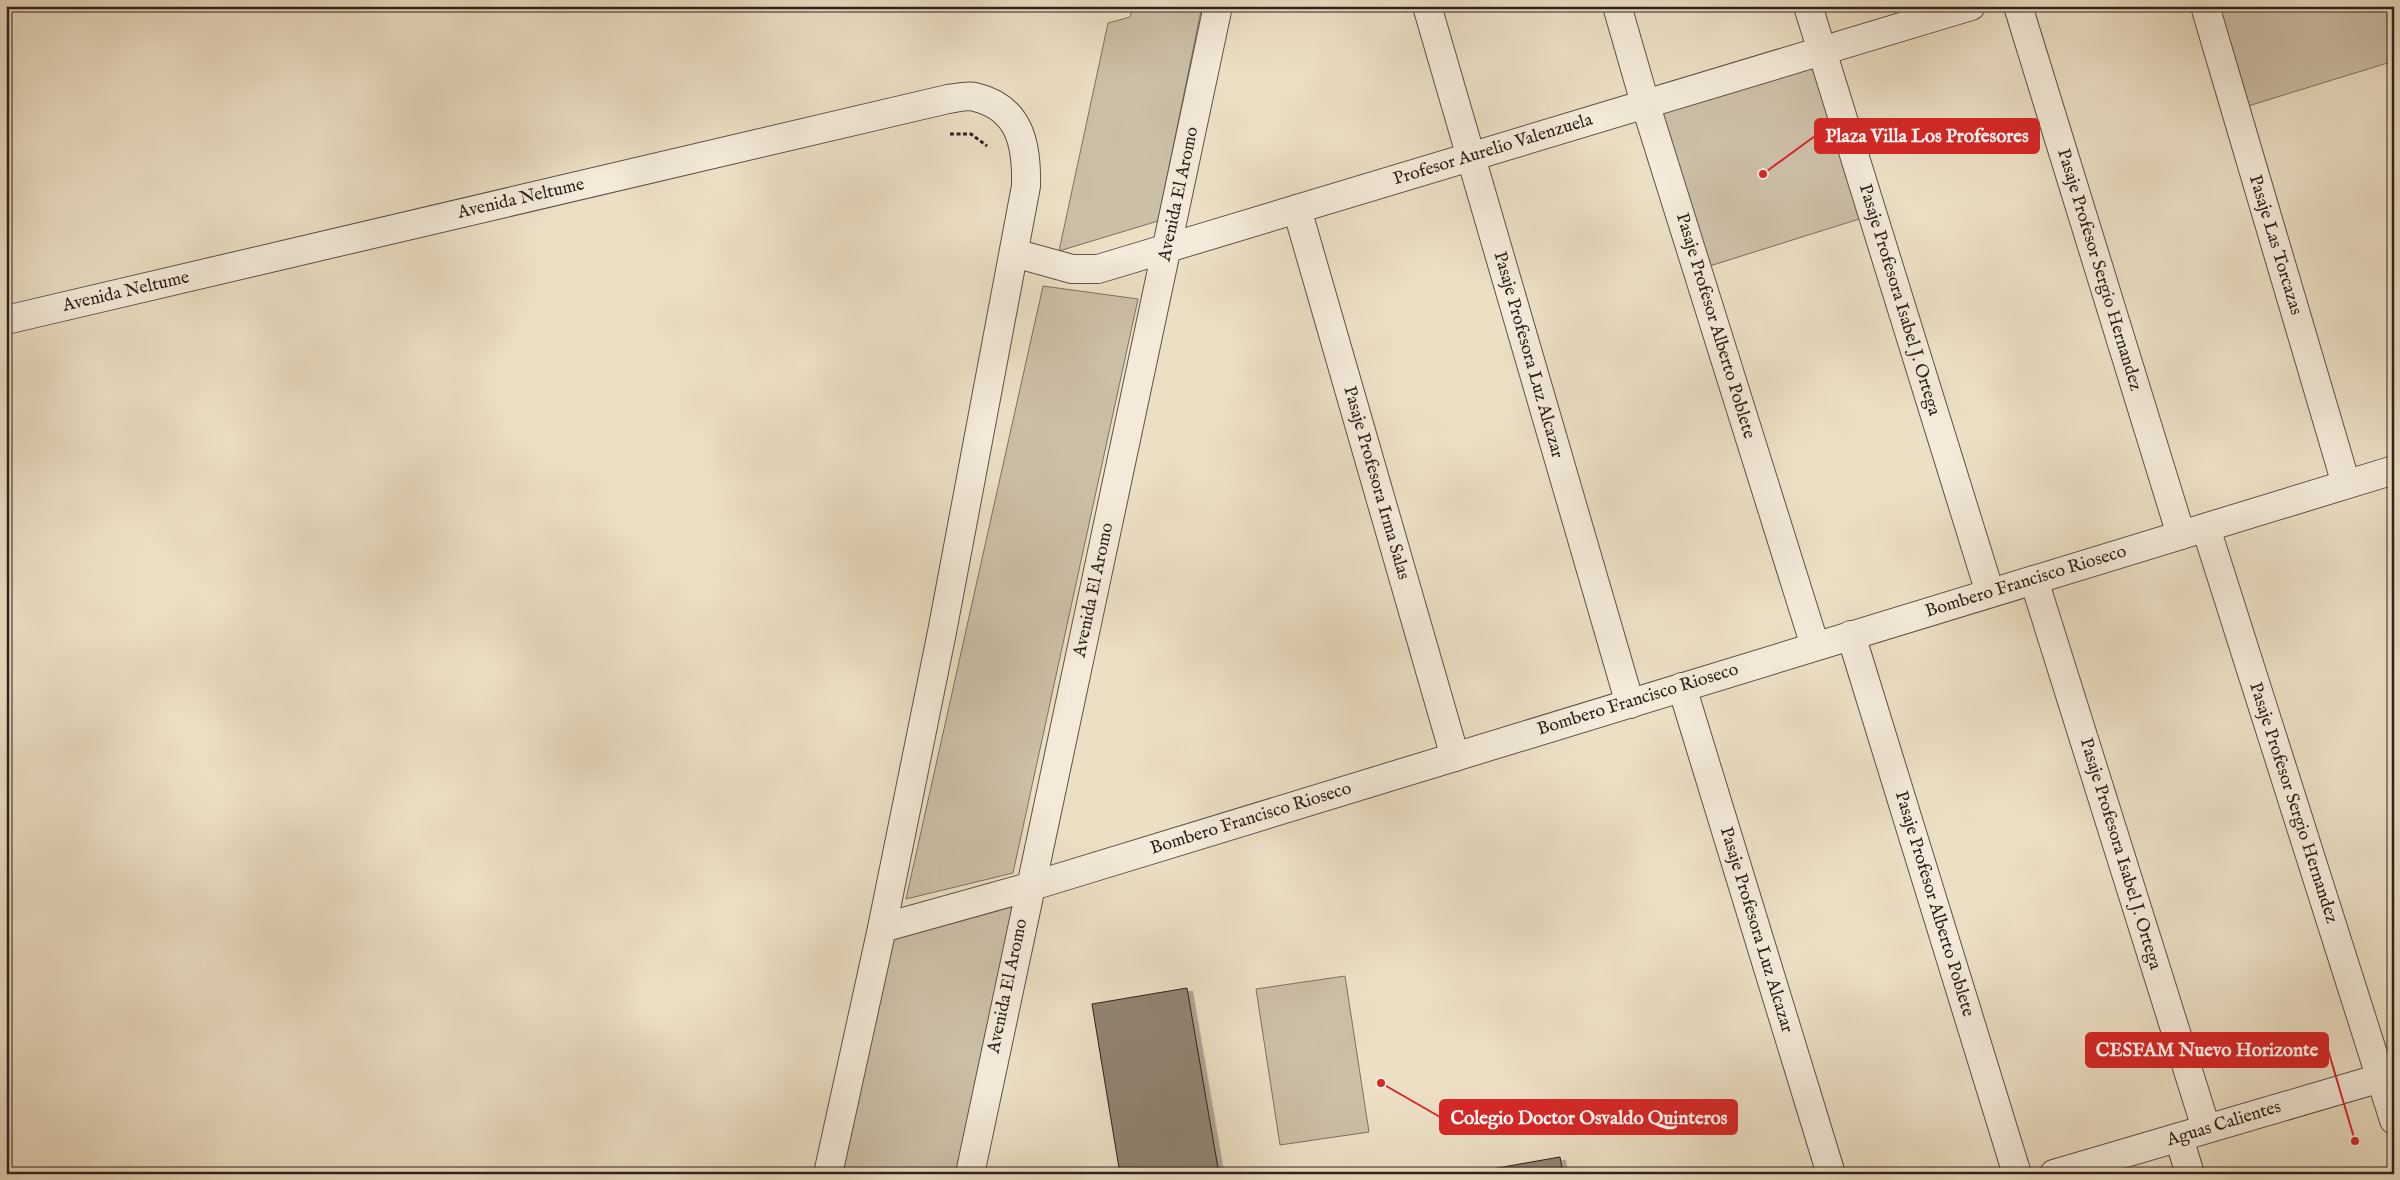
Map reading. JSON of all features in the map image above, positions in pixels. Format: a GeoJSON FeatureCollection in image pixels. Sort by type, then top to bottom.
{"type":"FeatureCollection","features":[{"type":"Feature","properties":{"kind":"street","name":"Avenida El Aromo"},"geometry":{"type":"LineString","coordinates":[[970,1174],[1029,887],[1169,247],[1218,6]]}},
{"type":"Feature","properties":{"kind":"street","name":"Pasaje Profesora Luz Alcazar"},"geometry":{"type":"LineString","coordinates":[[1427,6],[1630,704]]}},
{"type":"Feature","properties":{"kind":"street","name":"Pasaje Profesor Alberto Poblete"},"geometry":{"type":"LineString","coordinates":[[1617,6],[1645,103],[1815,646]]}},
{"type":"Feature","properties":{"kind":"street","name":"Pasaje Profesora Isabel J. Ortega"},"geometry":{"type":"LineString","coordinates":[[1808,6],[1990,593]]}},
{"type":"Feature","properties":{"kind":"street","name":"Profesor Aurelio Valenzuela"},"geometry":{"type":"LineString","coordinates":[[1014,253],[1072,269],[1098,269],[1970,6]]}},
{"type":"Feature","properties":{"kind":"street","name":"Pasaje Profesor Sergio Hernandez"},"geometry":{"type":"LineString","coordinates":[[2018,6],[2194,531],[2387,1076],[2394,1120]]}},
{"type":"Feature","properties":{"kind":"street","name":"Pasaje Las Torcazas"},"geometry":{"type":"LineString","coordinates":[[2205,6],[2346,484]]}},
{"type":"Feature","properties":{"kind":"street","name":"Avenida Neltume"},"geometry":{"type":"LineString","coordinates":[[6,320],[948,99],[974,96],[992,103],[1011,116],[1021,135],[1027,157],[1026,186],[1014,253]]}},
{"type":"Feature","properties":{"kind":"street","name":"Pasaje Profesora Irma Salas"},"geometry":{"type":"LineString","coordinates":[[1297,209],[1455,757]]}},
{"type":"Feature","properties":{"kind":"street"},"geometry":{"type":"LineString","coordinates":[[828,1174],[882,928],[1014,253]]}},
{"type":"Feature","properties":{"kind":"street","name":"Bombero Francisco Rioseco"},"geometry":{"type":"LineString","coordinates":[[882,928],[1029,887],[2346,484],[2393,472]]}},
{"type":"Feature","properties":{"kind":"street","name":"Pasaje Profesora Isabel J. Ortega"},"geometry":{"type":"LineString","coordinates":[[2034,580],[2206,1128]]}},
{"type":"Feature","properties":{"kind":"street","name":"Pasaje Profesor Alberto Poblete"},"geometry":{"type":"LineString","coordinates":[[1851,635],[2018,1174]]}},
{"type":"Feature","properties":{"kind":"street","name":"Pasaje Profesora Luz Alcazar"},"geometry":{"type":"LineString","coordinates":[[1682,687],[1831,1174]]}},
{"type":"Feature","properties":{"kind":"street","name":"Aguas Calientes"},"geometry":{"type":"LineString","coordinates":[[2054,1174],[2387,1076]]}},
{"type":"Feature","properties":{"kind":"street"},"geometry":{"type":"LineString","coordinates":[[2179,1138],[2190,1174]]}},
{"type":"Feature","properties":{"kind":"path"},"geometry":{"type":"LineString","coordinates":[[946,134],[971,134],[992,150]]}},
{"type":"Feature","properties":{"kind":"shaded area"},"geometry":{"type":"Polygon","coordinates":[[[1133,6],[1202,6],[1158,221],[1059,251],[1108,23],[1130,17],[1133,6]]]}},
{"type":"Feature","properties":{"kind":"shaded area"},"geometry":{"type":"Polygon","coordinates":[[[2205,6],[2394,6],[2394,61],[2235,110],[2205,6]]]}},
{"type":"Feature","properties":{"kind":"shaded area"},"geometry":{"type":"Polygon","coordinates":[[[1821,51],[1872,215],[1697,270],[1645,103],[1821,51]]]}},
{"type":"Feature","properties":{"kind":"shaded area"},"geometry":{"type":"Polygon","coordinates":[[[1043,286],[1138,299],[1013,873],[906,899],[1043,286]]]}},
{"type":"Feature","properties":{"kind":"shaded area"},"geometry":{"type":"Polygon","coordinates":[[[1029,887],[970,1174],[828,1174],[882,928],[1029,887]]]}},
{"type":"Feature","properties":{"kind":"shaded area"},"geometry":{"type":"Polygon","coordinates":[[[1345,976],[1369,1132],[1280,1145],[1256,989],[1345,976]]]}},
{"type":"Feature","properties":{"kind":"building"},"geometry":{"type":"Polygon","coordinates":[[[1187,988],[1219,1174],[1120,1174],[1092,1004],[1187,988]]]}},
{"type":"Feature","properties":{"kind":"building"},"geometry":{"type":"Polygon","coordinates":[[[1560,1157],[1563,1174],[1463,1174],[1560,1157]]]}},
{"type":"Feature","properties":{"kind":"place","name":"Plaza Villa Los Profesores"},"geometry":{"type":"Point","coordinates":[1763,174]}},
{"type":"Feature","properties":{"kind":"place","name":"Colegio Doctor Osvaldo Quinteros"},"geometry":{"type":"Point","coordinates":[1381,1083]}},
{"type":"Feature","properties":{"kind":"place","name":"CESFAM Nuevo Horizonte"},"geometry":{"type":"Point","coordinates":[2355,1141]}}]}
